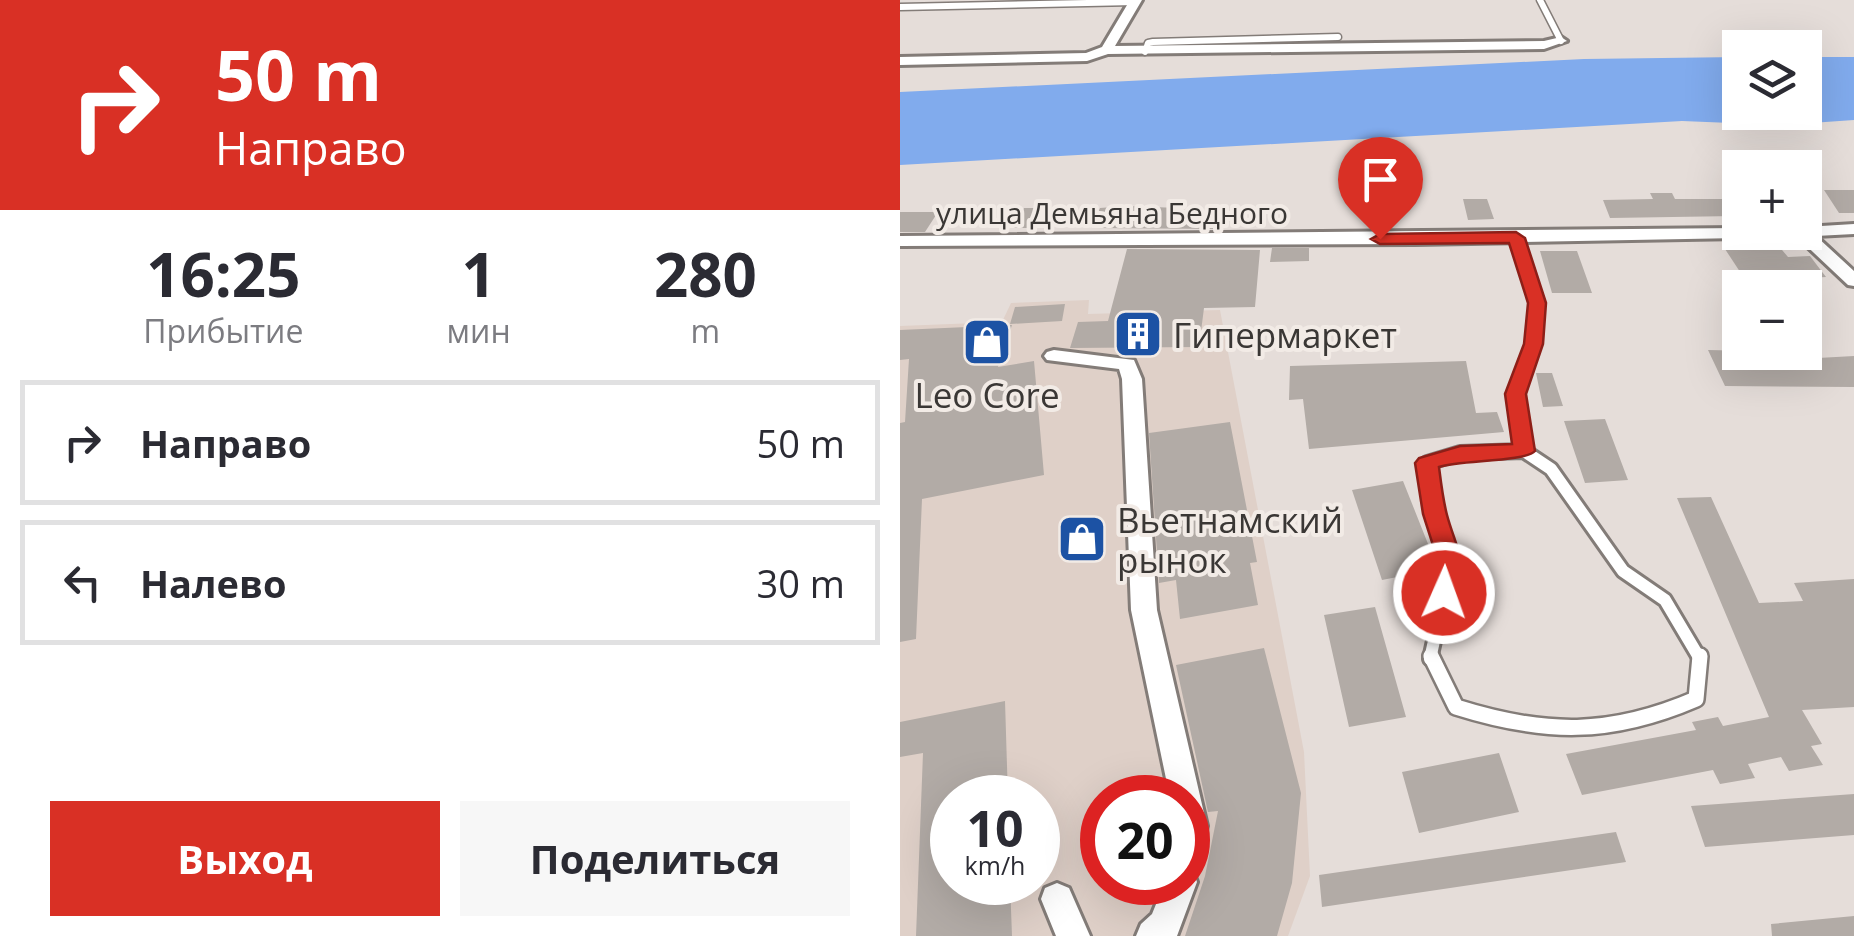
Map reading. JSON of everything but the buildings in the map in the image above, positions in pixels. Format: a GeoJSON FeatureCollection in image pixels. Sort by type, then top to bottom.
{"type":"FeatureCollection","features":[{"type":"Feature","properties":{"kind":"street"},"geometry":{"type":"LineString","coordinates":[[1107,50],[1136,1]]}},
{"type":"Feature","properties":{"kind":"street"},"geometry":{"type":"LineString","coordinates":[[900,61],[1087,57],[1107,50],[1561,41]]}},
{"type":"Feature","properties":{"kind":"street","name":"улица Демьяна Бедного"},"geometry":{"type":"LineString","coordinates":[[1822,232],[1854,229]]}},
{"type":"Feature","properties":{"kind":"street","name":"улица Демьяна Бедного"},"geometry":{"type":"LineString","coordinates":[[900,241],[1722,234]]}},
{"type":"Feature","properties":{"kind":"street"},"geometry":{"type":"LineString","coordinates":[[1822,250],[1854,281]]}},
{"type":"Feature","properties":{"kind":"street"},"geometry":{"type":"LineString","coordinates":[[1054,356],[1117,360],[1127,364],[1132,379],[1144,610],[1179,775]]}},
{"type":"Feature","properties":{"kind":"street"},"geometry":{"type":"LineString","coordinates":[[1059,905],[1073,936]]}},
{"type":"Feature","properties":{"kind":"street"},"geometry":{"type":"LineString","coordinates":[[1153,936],[1164,926],[1172,905]]}},
{"type":"Feature","properties":{"kind":"lane"},"geometry":{"type":"LineString","coordinates":[[1540,0],[1561,41]]}},
{"type":"Feature","properties":{"kind":"lane"},"geometry":{"type":"LineString","coordinates":[[900,7],[1136,1]]}},
{"type":"Feature","properties":{"kind":"lane"},"geometry":{"type":"LineString","coordinates":[[1145,52],[1147,44],[1153,42],[1338,37]]}},
{"type":"Feature","properties":{"kind":"lane"},"geometry":{"type":"LineString","coordinates":[[1516,238],[1537,303],[1534,344],[1516,394],[1524,451],[1551,469],[1622,571],[1665,600],[1700,657],[1696,698],[1642,722],[1572,726],[1494,721],[1456,708],[1430,660],[1452,564],[1434,514],[1427,463],[1460,453],[1524,451]]}},
{"type":"Feature","properties":{"kind":"shaded area","name":"Вьетнамский рынок"},"geometry":{"type":"Polygon","coordinates":[[[1089,300],[1088,314],[1220,310],[1304,752],[1310,876],[1288,936],[900,936],[900,326],[1002,322],[1011,303],[1089,300]]]}},
{"type":"Feature","properties":{"kind":"water"},"geometry":{"type":"Polygon","coordinates":[[[1722,57],[1722,123],[1682,121],[900,165],[900,92],[1584,59],[1722,57]]]}},
{"type":"Feature","properties":{"kind":"water"},"geometry":{"type":"Polygon","coordinates":[[[1822,57],[1854,57],[1854,120],[1822,122],[1822,57]]]}},
{"type":"Feature","properties":{"kind":"place","name":"Гипермаркет"},"geometry":{"type":"Point","coordinates":[1138,334]}},
{"type":"Feature","properties":{"kind":"place","name":"Leo Core"},"geometry":{"type":"Point","coordinates":[987,342]}},
{"type":"Feature","properties":{"kind":"place","name":"Вьетнамский рынок"},"geometry":{"type":"Point","coordinates":[1082,539]}},
{"type":"Feature","properties":{"kind":"route"},"geometry":{"type":"LineString","coordinates":[[1380,239],[1516,238],[1537,303],[1534,344],[1516,394],[1524,451],[1460,453],[1427,463],[1434,514],[1452,564],[1444,593]]}}]}
